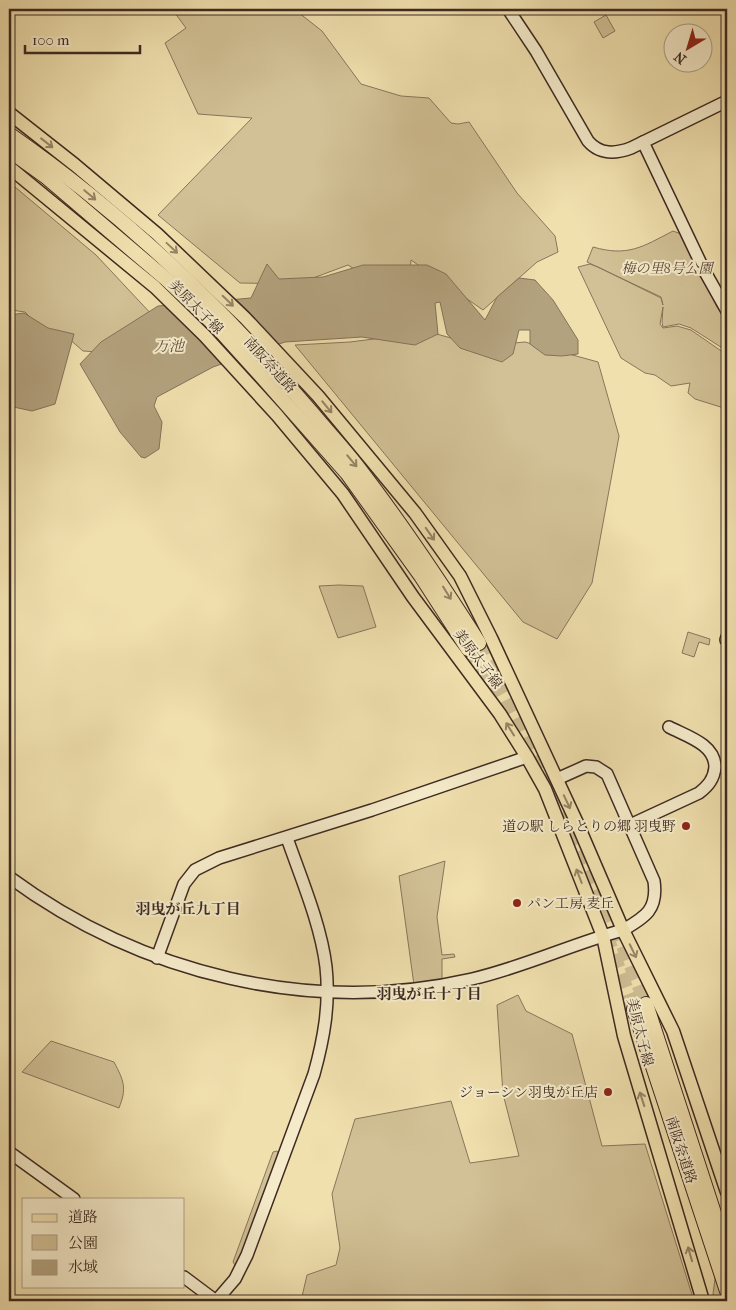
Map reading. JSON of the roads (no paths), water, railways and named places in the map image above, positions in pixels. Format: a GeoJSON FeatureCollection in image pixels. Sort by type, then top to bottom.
{"type":"FeatureCollection","features":[{"type":"Feature","properties":{"kind":"highway","name":"南阪奈道路"},"geometry":{"type":"LineString","coordinates":[[9,134],[54,166],[165,278],[271,375],[347,473],[473,646]]}},
{"type":"Feature","properties":{"kind":"highway","name":"南阪奈道路"},"geometry":{"type":"LineString","coordinates":[[9,150],[59,188],[165,278]]}},
{"type":"Feature","properties":{"kind":"highway","name":"南阪奈道路"},"geometry":{"type":"LineString","coordinates":[[727,1253],[640,1007],[727,1291]]}},
{"type":"Feature","properties":{"kind":"main road","name":"美原太子線"},"geometry":{"type":"LineString","coordinates":[[9,113],[75,165],[157,234],[245,318],[295,371],[415,513],[460,576],[491,638],[556,779],[623,930],[673,1031],[727,1192]]}},
{"type":"Feature","properties":{"kind":"main road","name":"美原太子線"},"geometry":{"type":"LineString","coordinates":[[9,168],[165,278],[247,380],[343,494],[412,597],[500,714],[527,756],[544,789],[603,936],[624,1036],[703,1301]]}},
{"type":"Feature","properties":{"kind":"street"},"geometry":{"type":"LineString","coordinates":[[508,9],[536,51],[593,147],[607,152],[620,152],[727,101]]}},
{"type":"Feature","properties":{"kind":"street"},"geometry":{"type":"LineString","coordinates":[[643,142],[704,270],[727,311]]}},
{"type":"Feature","properties":{"kind":"street"},"geometry":{"type":"LineString","coordinates":[[630,825],[699,793],[708,786],[712,779],[714,761],[708,749],[669,727]]}},
{"type":"Feature","properties":{"kind":"street"},"geometry":{"type":"LineString","coordinates":[[157,958],[184,884],[195,870],[219,858],[287,838],[527,756]]}},
{"type":"Feature","properties":{"kind":"street"},"geometry":{"type":"LineString","coordinates":[[9,877],[58,910],[94,930],[157,958],[197,971],[257,984],[327,992],[411,990],[456,982],[498,973],[623,930],[646,916],[653,905],[655,896],[654,881],[607,774],[596,767],[586,766],[556,779]]}},
{"type":"Feature","properties":{"kind":"street"},"geometry":{"type":"LineString","coordinates":[[185,1278],[216,1301],[235,1279],[314,1074],[324,1033],[327,992],[324,953],[287,838]]}},
{"type":"Feature","properties":{"kind":"street"},"geometry":{"type":"LineString","coordinates":[[9,1152],[73,1198]]}},
{"type":"Feature","properties":{"kind":"water","name":"万池"},"geometry":{"type":"Polygon","coordinates":[[[267,264],[279,279],[323,277],[363,265],[427,265],[446,274],[485,320],[497,297],[519,278],[535,280],[553,300],[578,340],[578,354],[562,356],[545,355],[530,344],[530,330],[519,330],[513,354],[502,362],[460,348],[447,334],[440,302],[435,303],[438,334],[415,345],[362,337],[285,342],[213,367],[157,397],[154,406],[162,422],[159,449],[145,458],[141,457],[120,432],[80,364],[101,342],[158,306],[251,298],[267,264]]]}},
{"type":"Feature","properties":{"kind":"water"},"geometry":{"type":"Polygon","coordinates":[[[24,313],[48,328],[74,334],[55,404],[32,411],[9,406],[9,315],[24,313]]]}},
{"type":"Feature","properties":{"kind":"tunnel"},"geometry":{"type":"LineString","coordinates":[[479,643],[523,728],[613,920],[646,1004]]}},
{"type":"Feature","properties":{"kind":"tunnel"},"geometry":{"type":"LineString","coordinates":[[468,649],[501,709]]}},
{"type":"Feature","properties":{"kind":"tunnel"},"geometry":{"type":"LineString","coordinates":[[606,935],[634,1009]]}},
{"type":"Feature","properties":{"kind":"place","name":"道の駅 しらとりの郷 羽曳野"},"geometry":{"type":"Point","coordinates":[686,826]}},
{"type":"Feature","properties":{"kind":"place","name":"パン工房 麦丘"},"geometry":{"type":"Point","coordinates":[517,903]}},
{"type":"Feature","properties":{"kind":"place","name":"ジョーシン羽曳が丘店"},"geometry":{"type":"Point","coordinates":[608,1092]}},
{"type":"Feature","properties":{"kind":"district","name":"羽曳が丘九丁目"},"geometry":{"type":"Point","coordinates":[188,909]}},
{"type":"Feature","properties":{"kind":"district","name":"羽曳が丘十丁目"},"geometry":{"type":"Point","coordinates":[429,994]}},
{"type":"Feature","properties":{"kind":"park label","name":"梅の里8号公園"},"geometry":{"type":"Point","coordinates":[667,268]}}]}
